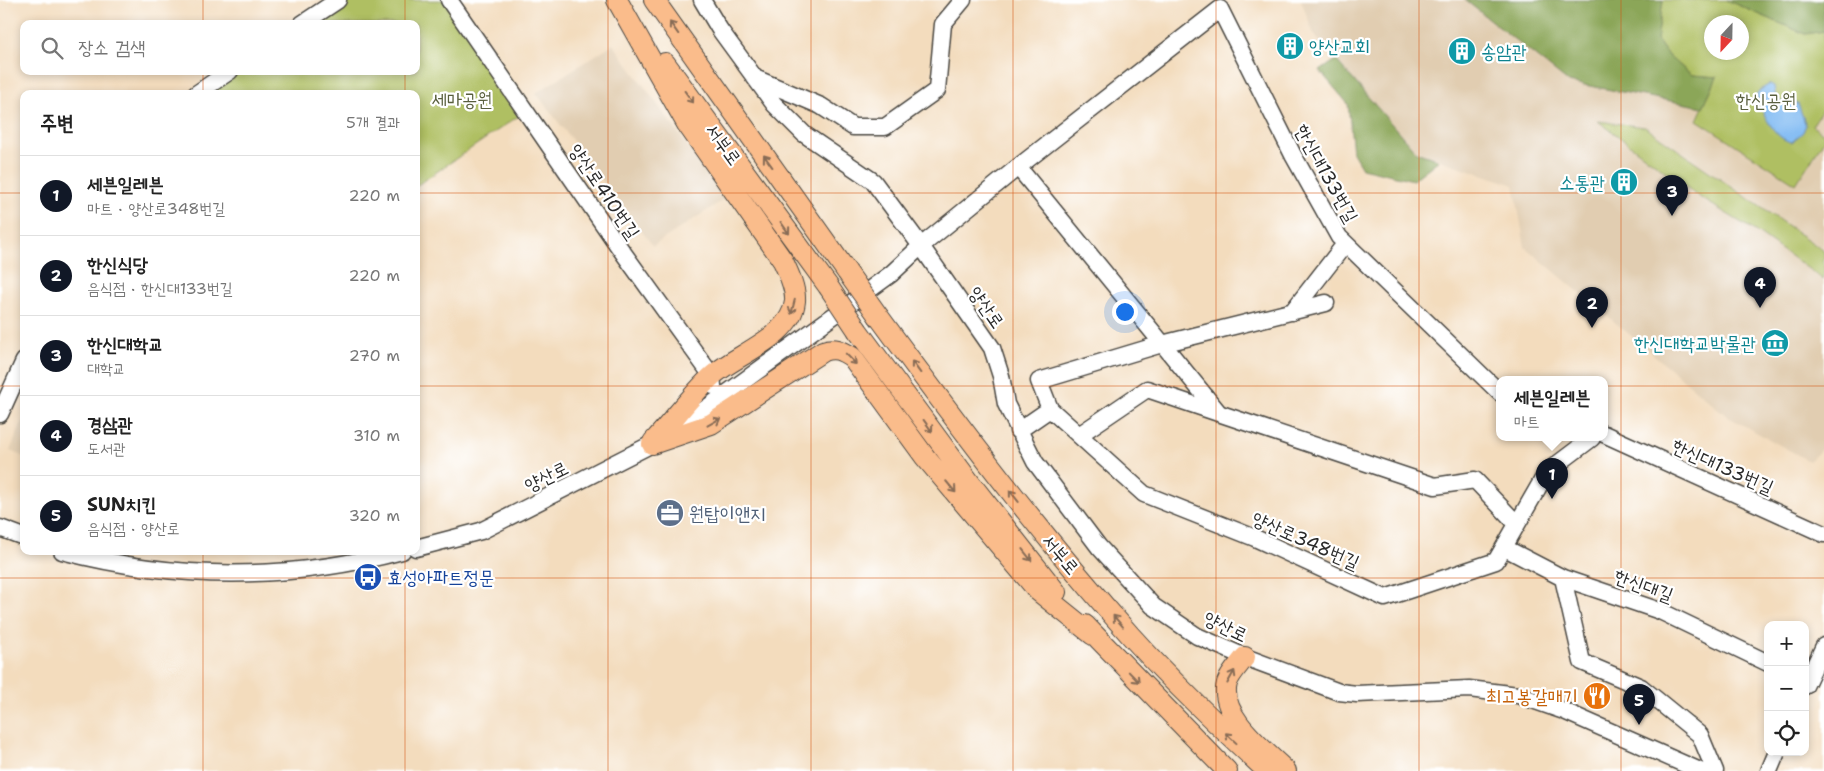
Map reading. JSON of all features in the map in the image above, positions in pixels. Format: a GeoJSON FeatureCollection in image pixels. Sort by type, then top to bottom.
{"type":"FeatureCollection","features":[{"type":"Feature","properties":{"kind":"main road"},"geometry":{"type":"LineString","coordinates":[[619,0],[687,124],[783,260],[791,280],[795,300],[790,318],[778,332],[712,376],[652,444]]}},
{"type":"Feature","properties":{"kind":"main road","name":"서부로"},"geometry":{"type":"LineString","coordinates":[[619,0],[971,484],[1064,602],[1226,771]]}},
{"type":"Feature","properties":{"kind":"main road","name":"서부로"},"geometry":{"type":"LineString","coordinates":[[654,0],[879,317],[948,411],[1031,518],[1112,613],[1208,716],[1267,771]]}},
{"type":"Feature","properties":{"kind":"main road"},"geometry":{"type":"LineString","coordinates":[[652,444],[711,424],[823,351],[833,348],[842,350],[852,357],[925,457],[1038,591],[1093,634]]}},
{"type":"Feature","properties":{"kind":"main road"},"geometry":{"type":"LineString","coordinates":[[1245,657],[1227,684],[1227,701],[1234,720],[1286,771]]}},
{"type":"Feature","properties":{"kind":"street"},"geometry":{"type":"LineString","coordinates":[[308,20],[338,0]]}},
{"type":"Feature","properties":{"kind":"street","name":"양산로410번길"},"geometry":{"type":"LineString","coordinates":[[449,0],[619,247],[712,376]]}},
{"type":"Feature","properties":{"kind":"street","name":"양산로"},"geometry":{"type":"LineString","coordinates":[[702,0],[720,30],[774,104],[804,134],[873,181],[992,348],[1001,376],[1006,404],[1035,462],[1099,547],[1153,606],[1197,636],[1245,657],[1339,692],[1357,694],[1469,689],[1518,695],[1564,711],[1700,771]]}},
{"type":"Feature","properties":{"kind":"street"},"geometry":{"type":"LineString","coordinates":[[755,78],[821,106],[853,127],[885,127],[937,90],[943,24],[963,0]]}},
{"type":"Feature","properties":{"kind":"street","name":"한신대133번길"},"geometry":{"type":"LineString","coordinates":[[707,408],[892,274],[921,246],[1222,5],[1293,155],[1339,237],[1496,389]]}},
{"type":"Feature","properties":{"kind":"street"},"geometry":{"type":"LineString","coordinates":[[202,90],[224,75]]}},
{"type":"Feature","properties":{"kind":"street"},"geometry":{"type":"LineString","coordinates":[[1018,167],[1219,413]]}},
{"type":"Feature","properties":{"kind":"street"},"geometry":{"type":"LineString","coordinates":[[1292,312],[1345,244]]}},
{"type":"Feature","properties":{"kind":"street"},"geometry":{"type":"LineString","coordinates":[[1018,431],[1050,409],[1039,381],[1162,344],[1326,303]]}},
{"type":"Feature","properties":{"kind":"street"},"geometry":{"type":"LineString","coordinates":[[0,414],[20,370]]}},
{"type":"Feature","properties":{"kind":"street"},"geometry":{"type":"LineString","coordinates":[[707,408],[713,387],[712,376]]}},
{"type":"Feature","properties":{"kind":"street"},"geometry":{"type":"LineString","coordinates":[[1079,435],[1147,389],[1435,486],[1475,480],[1517,524]]}},
{"type":"Feature","properties":{"kind":"street","name":"양산로"},"geometry":{"type":"LineString","coordinates":[[420,547],[481,530],[652,444],[707,408]]}},
{"type":"Feature","properties":{"kind":"street","name":"양산로348번길"},"geometry":{"type":"LineString","coordinates":[[1050,409],[1144,494],[1255,538],[1385,598],[1496,561],[1547,472],[1588,441]]}},
{"type":"Feature","properties":{"kind":"street","name":"한신대133번길"},"geometry":{"type":"LineString","coordinates":[[1608,436],[1824,534]]}},
{"type":"Feature","properties":{"kind":"street"},"geometry":{"type":"LineString","coordinates":[[0,528],[20,536]]}},
{"type":"Feature","properties":{"kind":"street","name":"한신대길"},"geometry":{"type":"LineString","coordinates":[[1505,548],[1563,578],[1660,611],[1764,661]]}},
{"type":"Feature","properties":{"kind":"street"},"geometry":{"type":"LineString","coordinates":[[78,555],[105,562],[157,570],[237,575],[310,568],[380,555]]}},
{"type":"Feature","properties":{"kind":"street"},"geometry":{"type":"LineString","coordinates":[[1563,578],[1582,662],[1641,687],[1700,735],[1715,771]]}},
{"type":"Feature","properties":{"kind":"street"},"geometry":{"type":"LineString","coordinates":[[1809,677],[1824,646]]}},
{"type":"Feature","properties":{"kind":"street"},"geometry":{"type":"LineString","coordinates":[[1768,771],[1774,756]]}},
{"type":"Feature","properties":{"kind":"shaded area"},"geometry":{"type":"Polygon","coordinates":[[[1301,0],[1465,0],[1568,82],[1703,107],[1663,0],[1726,0],[1805,34],[1824,31],[1824,447],[1809,461],[1728,417],[1525,247],[1514,185],[1416,152],[1314,35],[1301,0]]]}},
{"type":"Feature","properties":{"kind":"shaded area"},"geometry":{"type":"Polygon","coordinates":[[[613,44],[726,198],[653,246],[536,93],[613,44]]]}},
{"type":"Feature","properties":{"kind":"shaded area"},"geometry":{"type":"Polygon","coordinates":[[[20,427],[20,455],[10,451],[20,427]]]}},
{"type":"Feature","properties":{"kind":"green space","name":"세마공원"},"geometry":{"type":"Polygon","coordinates":[[[337,0],[449,0],[526,111],[420,183],[420,90],[199,90],[222,75],[420,75],[420,20],[306,20],[337,0]]]}},
{"type":"Feature","properties":{"kind":"green space"},"geometry":{"type":"Polygon","coordinates":[[[1465,0],[1663,0],[1657,40],[1669,57],[1692,75],[1717,77],[1703,107],[1568,82],[1465,0]]]}},
{"type":"Feature","properties":{"kind":"green space","name":"한신공원"},"geometry":{"type":"Polygon","coordinates":[[[1663,0],[1726,0],[1805,34],[1824,31],[1824,107],[1812,126],[1824,134],[1824,140],[1796,184],[1697,120],[1717,77],[1692,75],[1669,57],[1657,40],[1663,0]]]}},
{"type":"Feature","properties":{"kind":"green space"},"geometry":{"type":"Polygon","coordinates":[[[1726,0],[1824,0],[1824,31],[1805,34],[1726,0]]]}},
{"type":"Feature","properties":{"kind":"green space"},"geometry":{"type":"Polygon","coordinates":[[[1336,60],[1416,152],[1439,160],[1413,180],[1362,168],[1353,153],[1348,104],[1320,71],[1336,60]]]}},
{"type":"Feature","properties":{"kind":"green space"},"geometry":{"type":"Polygon","coordinates":[[[1598,121],[1645,127],[1824,251],[1824,280],[1755,231],[1701,198],[1598,121]]]}},
{"type":"Feature","properties":{"kind":"water"},"geometry":{"type":"Polygon","coordinates":[[[1770,84],[1774,86],[1775,94],[1780,102],[1791,100],[1798,104],[1806,125],[1803,132],[1792,142],[1774,131],[1765,117],[1756,96],[1760,90],[1770,84]]]}},
{"type":"Feature","properties":{"kind":"place","name":"양산교회"},"geometry":{"type":"Point","coordinates":[1290,46]}},
{"type":"Feature","properties":{"kind":"place","name":"송암관"},"geometry":{"type":"Point","coordinates":[1462,51]}},
{"type":"Feature","properties":{"kind":"place","name":"소통관"},"geometry":{"type":"Point","coordinates":[1624,182]}},
{"type":"Feature","properties":{"kind":"place","name":"한신대학교"},"geometry":{"type":"Point","coordinates":[1672,216]}},
{"type":"Feature","properties":{"kind":"place","name":"경삼관"},"geometry":{"type":"Point","coordinates":[1760,308]}},
{"type":"Feature","properties":{"kind":"place","name":"한신식당"},"geometry":{"type":"Point","coordinates":[1592,328]}},
{"type":"Feature","properties":{"kind":"place","name":"한신대학교박물관"},"geometry":{"type":"Point","coordinates":[1775,343]}},
{"type":"Feature","properties":{"kind":"place","name":"세븐일레븐"},"geometry":{"type":"Point","coordinates":[1552,499]}},
{"type":"Feature","properties":{"kind":"place","name":"원탑이앤지"},"geometry":{"type":"Point","coordinates":[670,513]}},
{"type":"Feature","properties":{"kind":"place","name":"효성아파트정문"},"geometry":{"type":"Point","coordinates":[368,577]}},
{"type":"Feature","properties":{"kind":"place","name":"최고봉갈매기"},"geometry":{"type":"Point","coordinates":[1597,696]}},
{"type":"Feature","properties":{"kind":"place","name":"SUN치킨"},"geometry":{"type":"Point","coordinates":[1639,725]}}]}
